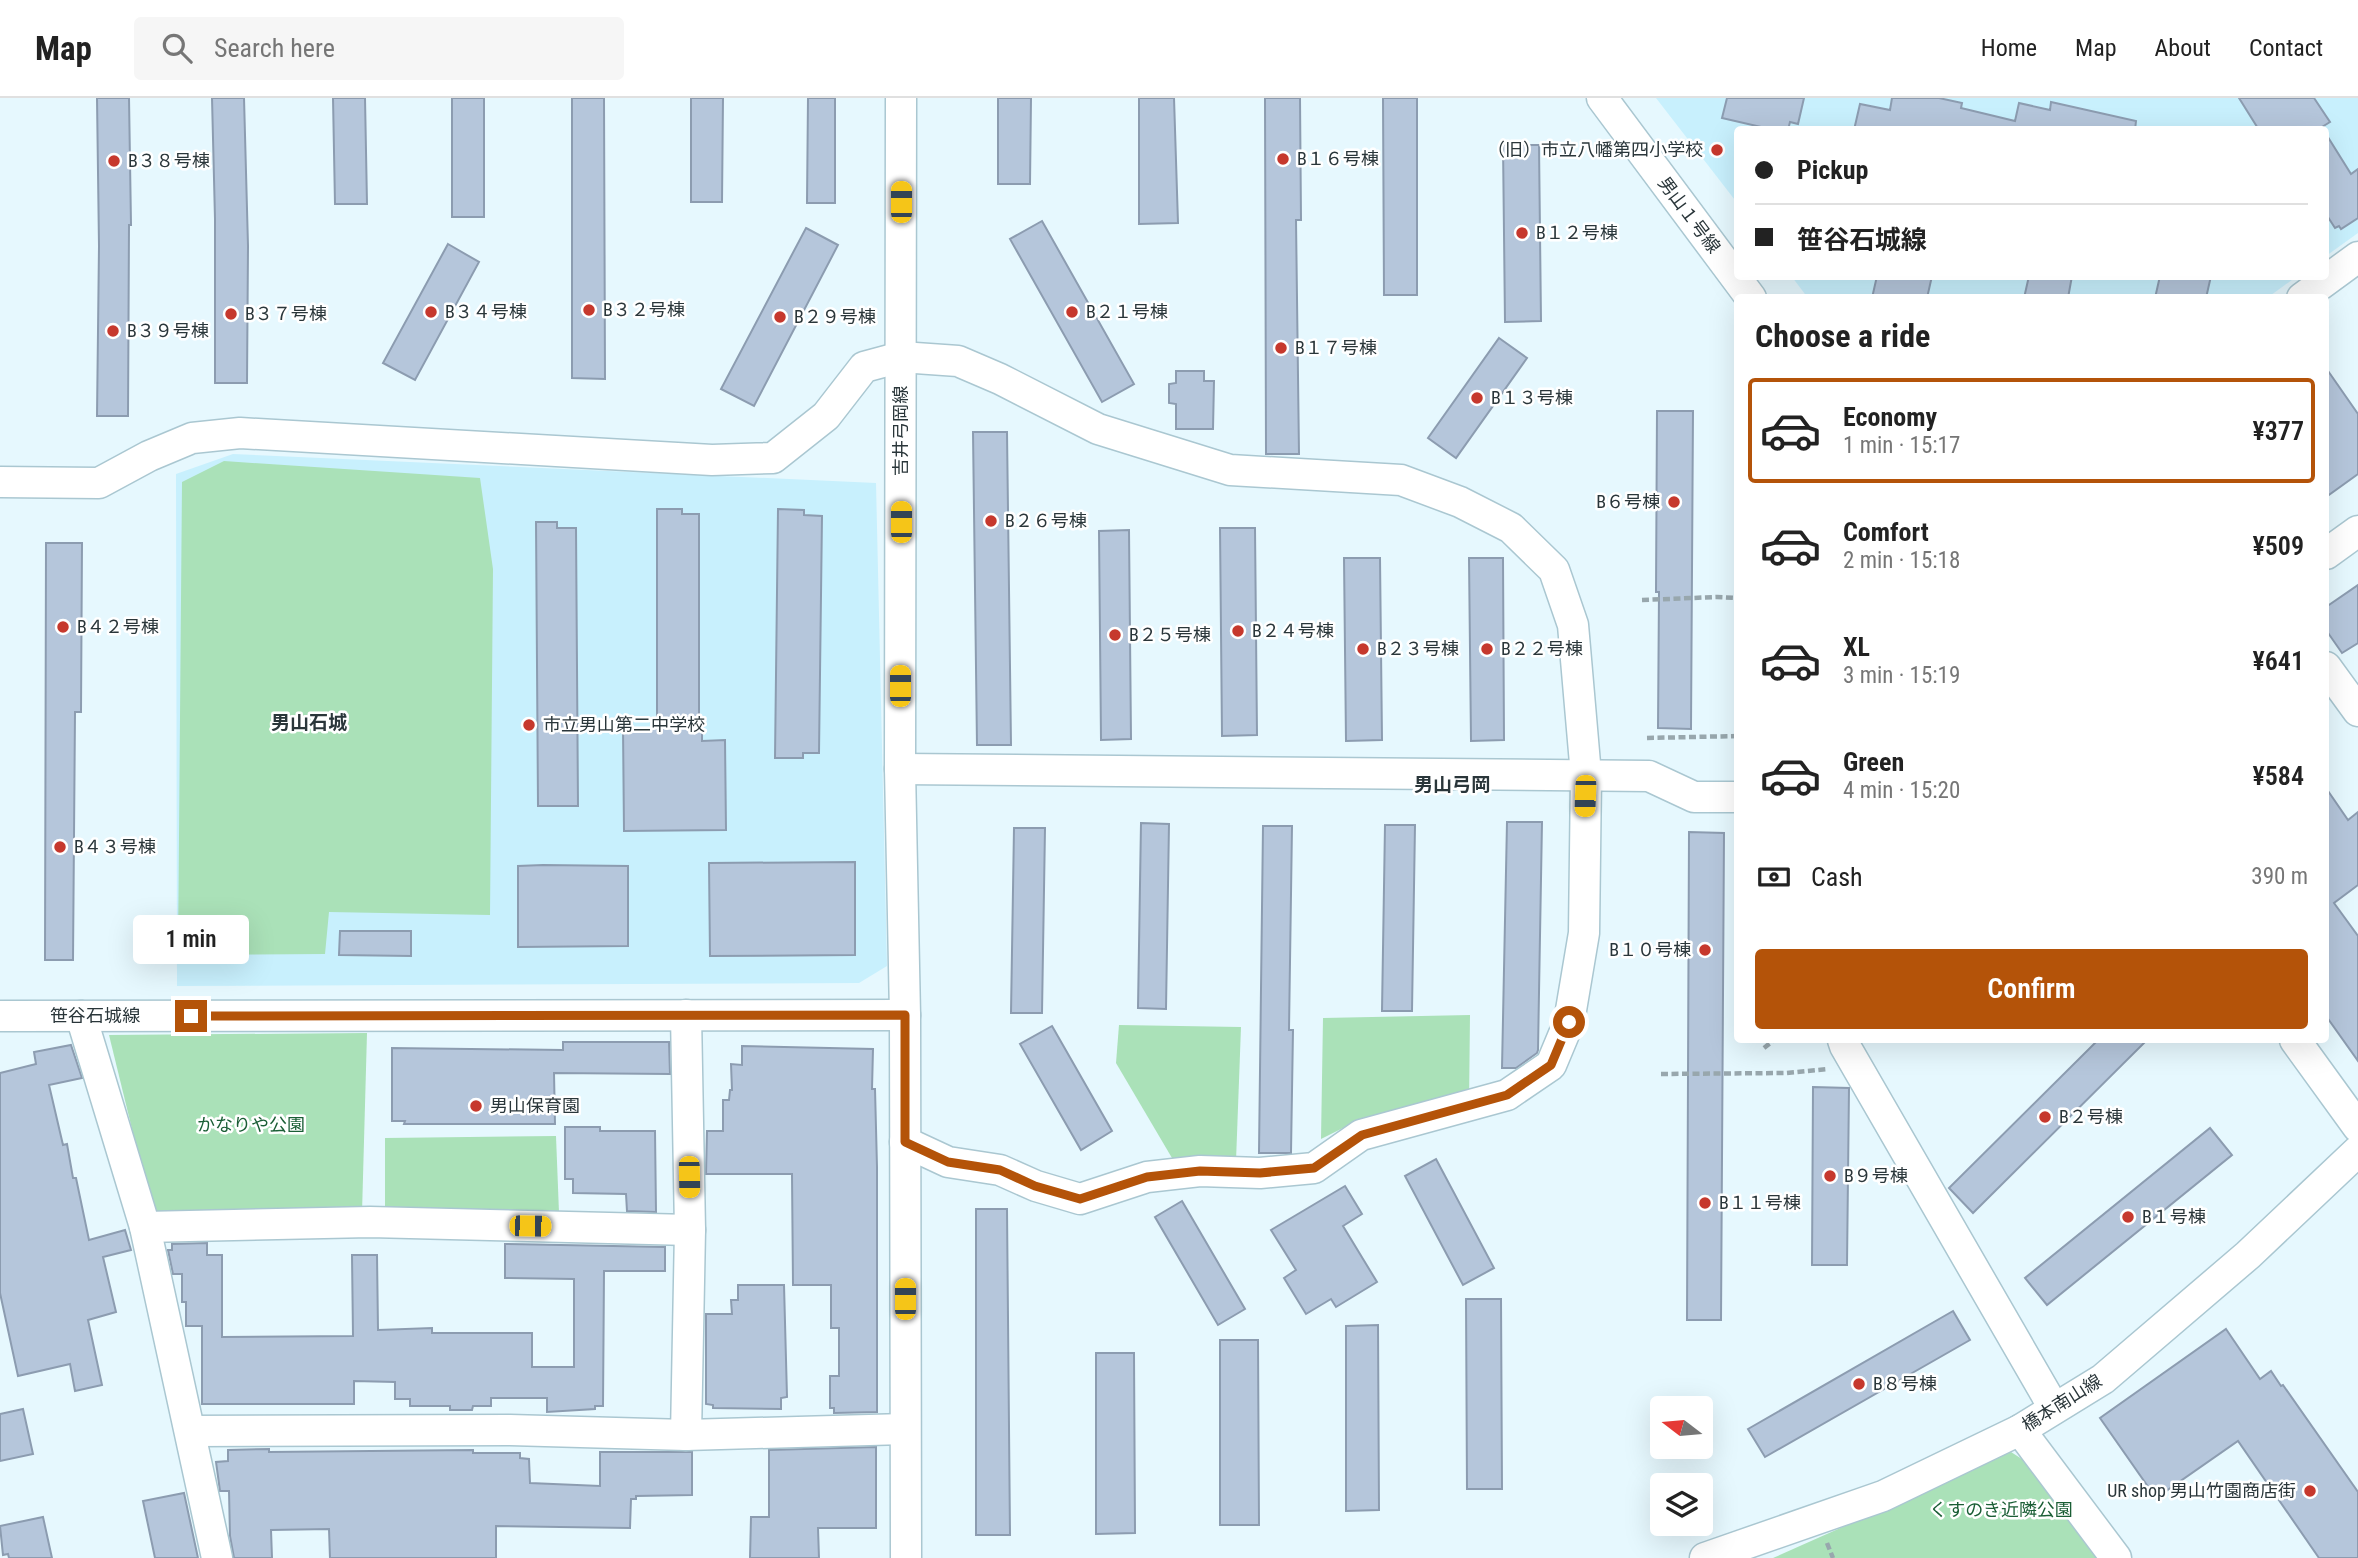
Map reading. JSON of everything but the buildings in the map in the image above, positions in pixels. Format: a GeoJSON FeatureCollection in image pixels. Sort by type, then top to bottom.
{"type":"FeatureCollection","features":[{"type":"Feature","properties":{"kind":"street","name":"吉井弓岡線"},"geometry":{"type":"LineString","coordinates":[[901,98],[900,769],[905,1015],[905,1558]]}},
{"type":"Feature","properties":{"kind":"street","name":"男山１号線"},"geometry":{"type":"LineString","coordinates":[[1602,98],[1734,275]]}},
{"type":"Feature","properties":{"kind":"street"},"geometry":{"type":"LineString","coordinates":[[2329,278],[2358,257]]}},
{"type":"Feature","properties":{"kind":"street"},"geometry":{"type":"LineString","coordinates":[[2307,294],[2327,280]]}},
{"type":"Feature","properties":{"kind":"street"},"geometry":{"type":"LineString","coordinates":[[0,482],[99,482],[192,438],[240,433],[712,460],[773,458],[826,416],[864,367],[901,357],[958,361],[1000,379],[1098,429],[1230,470],[1401,480],[1460,502],[1511,528],[1554,570],[1573,625],[1586,775],[1584,933],[1569,1022],[1551,1065],[1507,1095],[1362,1135],[1314,1168],[1260,1173],[1200,1171],[1147,1177],[1080,1199],[1035,1186],[1000,1170],[948,1162],[905,1142]]}},
{"type":"Feature","properties":{"kind":"street"},"geometry":{"type":"LineString","coordinates":[[2329,552],[2358,531]]}},
{"type":"Feature","properties":{"kind":"street"},"geometry":{"type":"LineString","coordinates":[[2329,671],[2358,711]]}},
{"type":"Feature","properties":{"kind":"street"},"geometry":{"type":"LineString","coordinates":[[900,769],[1649,776],[1694,797],[1734,797]]}},
{"type":"Feature","properties":{"kind":"street"},"geometry":{"type":"LineString","coordinates":[[686,1015],[690,1230],[686,1435]]}},
{"type":"Feature","properties":{"kind":"street","name":"笹谷石城線"},"geometry":{"type":"LineString","coordinates":[[0,1016],[905,1015]]}},
{"type":"Feature","properties":{"kind":"street"},"geometry":{"type":"LineString","coordinates":[[81,1016],[145,1227],[216,1558]]}},
{"type":"Feature","properties":{"kind":"street"},"geometry":{"type":"LineString","coordinates":[[1845,1043],[2053,1409]]}},
{"type":"Feature","properties":{"kind":"street"},"geometry":{"type":"LineString","coordinates":[[2297,1043],[2358,1127]]}},
{"type":"Feature","properties":{"kind":"street","name":"橋本南山線"},"geometry":{"type":"LineString","coordinates":[[1705,1558],[1883,1496],[2020,1430],[2103,1379],[2248,1255],[2358,1151]]}},
{"type":"Feature","properties":{"kind":"street"},"geometry":{"type":"LineString","coordinates":[[145,1227],[370,1222],[690,1230]]}},
{"type":"Feature","properties":{"kind":"street"},"geometry":{"type":"LineString","coordinates":[[190,1431],[510,1430],[686,1435],[905,1429]]}},
{"type":"Feature","properties":{"kind":"street"},"geometry":{"type":"LineString","coordinates":[[2020,1430],[2116,1558]]}},
{"type":"Feature","properties":{"kind":"path"},"geometry":{"type":"LineString","coordinates":[[1642,600],[1734,598]]}},
{"type":"Feature","properties":{"kind":"path"},"geometry":{"type":"LineString","coordinates":[[1647,738],[1734,736]]}},
{"type":"Feature","properties":{"kind":"path"},"geometry":{"type":"LineString","coordinates":[[1764,1048],[1770,1043]]}},
{"type":"Feature","properties":{"kind":"path"},"geometry":{"type":"LineString","coordinates":[[1661,1074],[1786,1073],[1857,1067]]}},
{"type":"Feature","properties":{"kind":"shaded area","name":"（旧）市立八幡第四小学校"},"geometry":{"type":"Polygon","coordinates":[[[1656,98],[2358,98],[2358,233],[2329,254],[2329,126],[1734,126],[1734,199],[1656,98]]]}},
{"type":"Feature","properties":{"kind":"shaded area"},"geometry":{"type":"Polygon","coordinates":[[[1794,280],[2292,280],[2273,294],[1805,294],[1794,280]]]}},
{"type":"Feature","properties":{"kind":"shaded area","name":"市立男山第二中学校"},"geometry":{"type":"Polygon","coordinates":[[[233,454],[876,483],[887,966],[859,983],[177,986],[176,474],[233,454]]]}},
{"type":"Feature","properties":{"kind":"green space"},"geometry":{"type":"Polygon","coordinates":[[[224,461],[480,478],[493,569],[490,915],[329,912],[325,954],[178,955],[182,482],[224,461]]]}},
{"type":"Feature","properties":{"kind":"green space"},"geometry":{"type":"Polygon","coordinates":[[[1470,1015],[1469,1105],[1365,1117],[1321,1139],[1323,1018],[1470,1015]]]}},
{"type":"Feature","properties":{"kind":"green space"},"geometry":{"type":"Polygon","coordinates":[[[1119,1025],[1241,1027],[1236,1161],[1172,1158],[1116,1063],[1119,1025]]]}},
{"type":"Feature","properties":{"kind":"green space","name":"かなりや公園"},"geometry":{"type":"Polygon","coordinates":[[[367,1033],[362,1213],[154,1219],[109,1035],[367,1033]]]}},
{"type":"Feature","properties":{"kind":"green space"},"geometry":{"type":"Polygon","coordinates":[[[556,1136],[559,1213],[385,1211],[385,1138],[556,1136]]]}},
{"type":"Feature","properties":{"kind":"green space","name":"くすのき近隣公園"},"geometry":{"type":"Polygon","coordinates":[[[2011,1452],[2025,1461],[2097,1558],[1773,1558],[2011,1452]]]}},
{"type":"Feature","properties":{"kind":"place","name":"（旧）市立八幡第四小学校"},"geometry":{"type":"Point","coordinates":[1717,150]}},
{"type":"Feature","properties":{"kind":"place","name":"B１６号棟"},"geometry":{"type":"Point","coordinates":[1283,159]}},
{"type":"Feature","properties":{"kind":"place","name":"B３８号棟"},"geometry":{"type":"Point","coordinates":[114,161]}},
{"type":"Feature","properties":{"kind":"place","name":"B１２号棟"},"geometry":{"type":"Point","coordinates":[1522,233]}},
{"type":"Feature","properties":{"kind":"place","name":"B３２号棟"},"geometry":{"type":"Point","coordinates":[589,310]}},
{"type":"Feature","properties":{"kind":"place","name":"B３４号棟"},"geometry":{"type":"Point","coordinates":[431,312]}},
{"type":"Feature","properties":{"kind":"place","name":"B２１号棟"},"geometry":{"type":"Point","coordinates":[1072,312]}},
{"type":"Feature","properties":{"kind":"place","name":"B３７号棟"},"geometry":{"type":"Point","coordinates":[231,314]}},
{"type":"Feature","properties":{"kind":"place","name":"B２９号棟"},"geometry":{"type":"Point","coordinates":[780,317]}},
{"type":"Feature","properties":{"kind":"place","name":"B３９号棟"},"geometry":{"type":"Point","coordinates":[113,331]}},
{"type":"Feature","properties":{"kind":"place","name":"B１７号棟"},"geometry":{"type":"Point","coordinates":[1281,348]}},
{"type":"Feature","properties":{"kind":"place","name":"B１３号棟"},"geometry":{"type":"Point","coordinates":[1477,398]}},
{"type":"Feature","properties":{"kind":"place","name":"B６号棟"},"geometry":{"type":"Point","coordinates":[1674,502]}},
{"type":"Feature","properties":{"kind":"place","name":"B２６号棟"},"geometry":{"type":"Point","coordinates":[991,521]}},
{"type":"Feature","properties":{"kind":"place","name":"B４２号棟"},"geometry":{"type":"Point","coordinates":[63,627]}},
{"type":"Feature","properties":{"kind":"place","name":"B２４号棟"},"geometry":{"type":"Point","coordinates":[1238,631]}},
{"type":"Feature","properties":{"kind":"place","name":"B２５号棟"},"geometry":{"type":"Point","coordinates":[1115,635]}},
{"type":"Feature","properties":{"kind":"place","name":"B２３号棟"},"geometry":{"type":"Point","coordinates":[1363,649]}},
{"type":"Feature","properties":{"kind":"place","name":"B２２号棟"},"geometry":{"type":"Point","coordinates":[1487,649]}},
{"type":"Feature","properties":{"kind":"place","name":"市立男山第二中学校"},"geometry":{"type":"Point","coordinates":[529,725]}},
{"type":"Feature","properties":{"kind":"place","name":"B４３号棟"},"geometry":{"type":"Point","coordinates":[60,847]}},
{"type":"Feature","properties":{"kind":"place","name":"B１０号棟"},"geometry":{"type":"Point","coordinates":[1705,950]}},
{"type":"Feature","properties":{"kind":"place","name":"男山保育園"},"geometry":{"type":"Point","coordinates":[476,1106]}},
{"type":"Feature","properties":{"kind":"place","name":"B２号棟"},"geometry":{"type":"Point","coordinates":[2045,1117]}},
{"type":"Feature","properties":{"kind":"place","name":"B９号棟"},"geometry":{"type":"Point","coordinates":[1830,1176]}},
{"type":"Feature","properties":{"kind":"place","name":"B１１号棟"},"geometry":{"type":"Point","coordinates":[1705,1203]}},
{"type":"Feature","properties":{"kind":"place","name":"B１号棟"},"geometry":{"type":"Point","coordinates":[2128,1217]}},
{"type":"Feature","properties":{"kind":"place","name":"B８号棟"},"geometry":{"type":"Point","coordinates":[1859,1384]}},
{"type":"Feature","properties":{"kind":"place","name":"UR shop 男山竹園商店街"},"geometry":{"type":"Point","coordinates":[2310,1491]}},
{"type":"Feature","properties":{"kind":"district","name":"男山石城"},"geometry":{"type":"Point","coordinates":[309,722]}},
{"type":"Feature","properties":{"kind":"district","name":"男山弓岡"},"geometry":{"type":"Point","coordinates":[1452,784]}},
{"type":"Feature","properties":{"kind":"route"},"geometry":{"type":"LineString","coordinates":[[191,1016],[905,1015],[905,1142],[948,1162],[1000,1170],[1035,1186],[1080,1199],[1147,1177],[1200,1171],[1260,1173],[1314,1168],[1362,1135],[1507,1095],[1551,1065],[1569,1022]]}}]}
